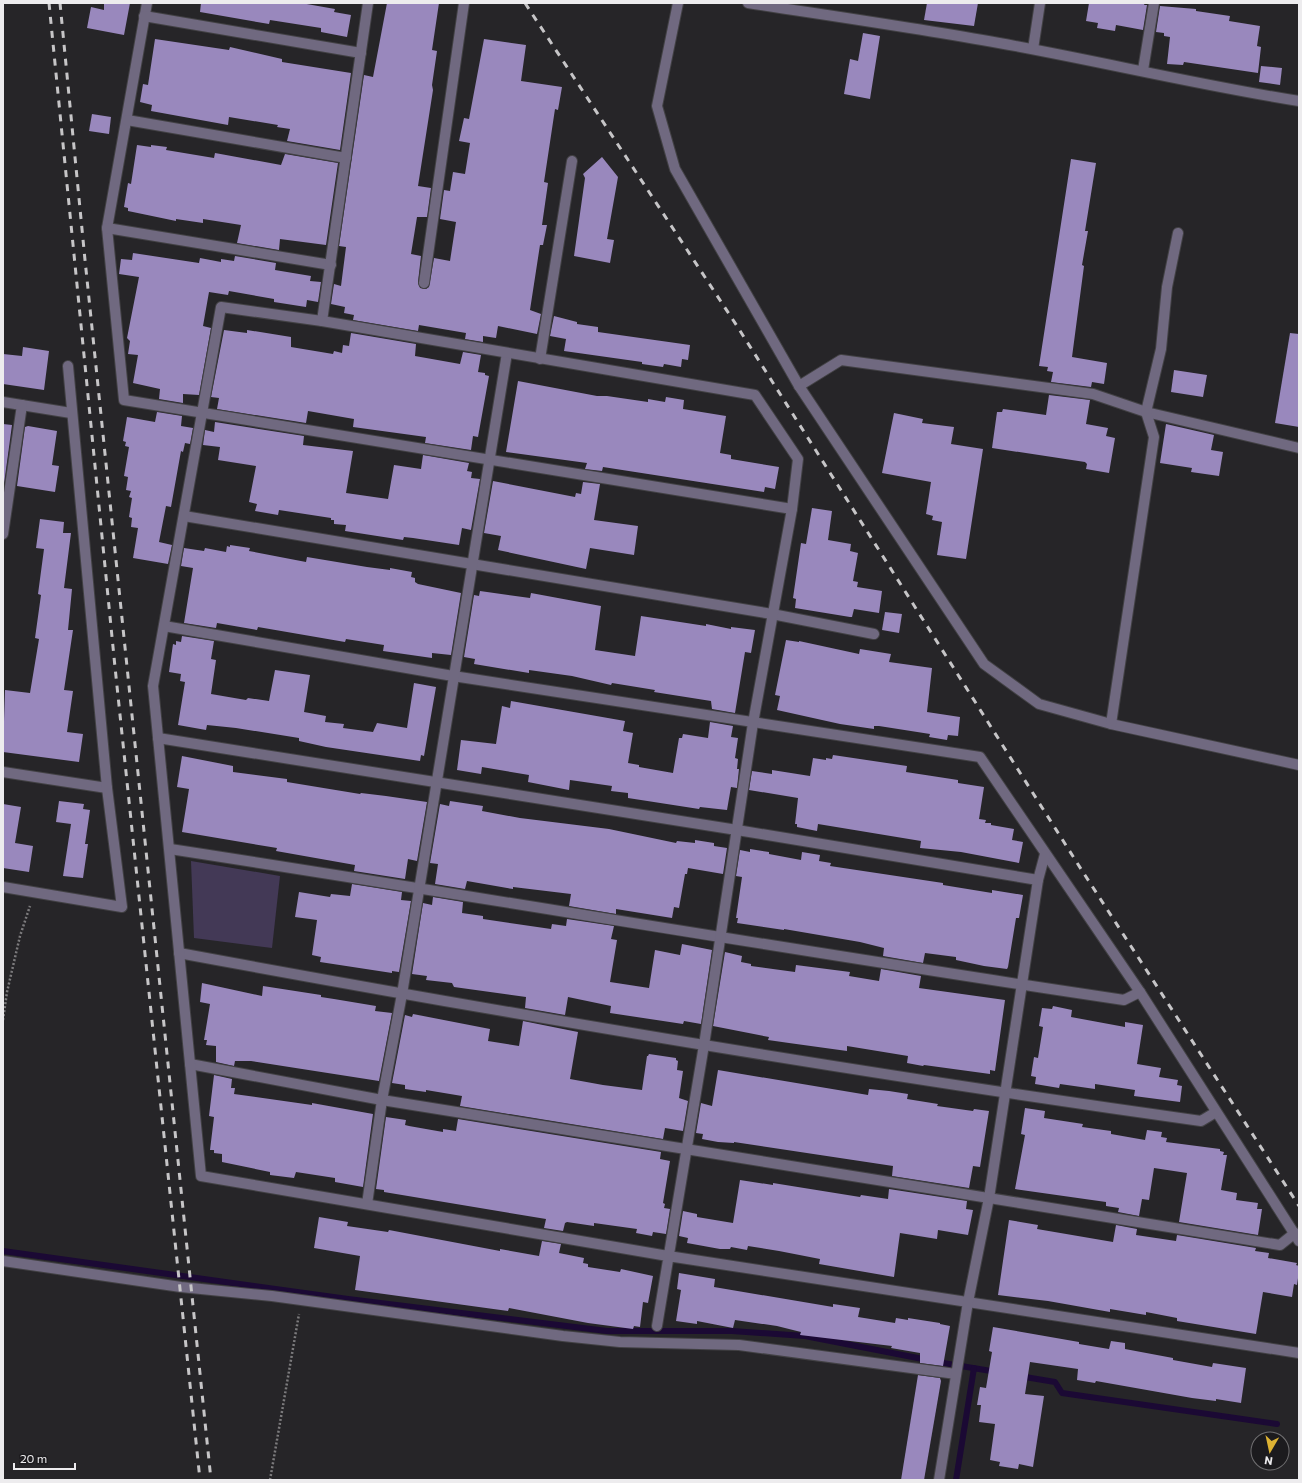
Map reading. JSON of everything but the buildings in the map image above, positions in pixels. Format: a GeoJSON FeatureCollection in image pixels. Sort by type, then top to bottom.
{"type":"FeatureCollection","features":[{"type":"Feature","properties":{"kind":"street"},"geometry":{"type":"LineString","coordinates":[[147,3],[107,228],[124,400],[792,509]]}},
{"type":"Feature","properties":{"kind":"street"},"geometry":{"type":"LineString","coordinates":[[322,321],[368,3]]}},
{"type":"Feature","properties":{"kind":"street"},"geometry":{"type":"LineString","coordinates":[[424,283],[464,3]]}},
{"type":"Feature","properties":{"kind":"street"},"geometry":{"type":"LineString","coordinates":[[678,3],[657,106],[675,169],[799,386],[984,664],[1040,704],[1110,724],[1299,765]]}},
{"type":"Feature","properties":{"kind":"street"},"geometry":{"type":"LineString","coordinates":[[748,3],[1033,49],[1143,70],[1235,91],[1299,100]]}},
{"type":"Feature","properties":{"kind":"street"},"geometry":{"type":"LineString","coordinates":[[1033,49],[1040,3]]}},
{"type":"Feature","properties":{"kind":"street"},"geometry":{"type":"LineString","coordinates":[[1143,70],[1154,3]]}},
{"type":"Feature","properties":{"kind":"street"},"geometry":{"type":"LineString","coordinates":[[144,16],[361,53]]}},
{"type":"Feature","properties":{"kind":"street"},"geometry":{"type":"LineString","coordinates":[[127,120],[346,158]]}},
{"type":"Feature","properties":{"kind":"street"},"geometry":{"type":"LineString","coordinates":[[540,359],[572,161]]}},
{"type":"Feature","properties":{"kind":"street"},"geometry":{"type":"LineString","coordinates":[[107,228],[331,265]]}},
{"type":"Feature","properties":{"kind":"street"},"geometry":{"type":"LineString","coordinates":[[1110,724],[1154,437],[1146,412],[1161,349],[1167,287],[1178,233]]}},
{"type":"Feature","properties":{"kind":"street"},"geometry":{"type":"LineString","coordinates":[[657,1326],[668,1256],[704,1045],[772,614],[792,509],[798,459],[755,396],[322,321],[221,307],[153,686],[201,1176],[668,1256],[1299,1353]]}},
{"type":"Feature","properties":{"kind":"street"},"geometry":{"type":"LineString","coordinates":[[367,1204],[382,1100],[402,994],[453,676],[474,565],[507,353]]}},
{"type":"Feature","properties":{"kind":"street"},"geometry":{"type":"LineString","coordinates":[[799,386],[842,360],[1093,394],[1146,412],[1299,448]]}},
{"type":"Feature","properties":{"kind":"street"},"geometry":{"type":"LineString","coordinates":[[3,887],[122,907],[107,788],[71,413],[68,366]]}},
{"type":"Feature","properties":{"kind":"street"},"geometry":{"type":"LineString","coordinates":[[3,402],[71,413]]}},
{"type":"Feature","properties":{"kind":"street"},"geometry":{"type":"LineString","coordinates":[[3,534],[22,405]]}},
{"type":"Feature","properties":{"kind":"street"},"geometry":{"type":"LineString","coordinates":[[184,516],[772,614],[874,634]]}},
{"type":"Feature","properties":{"kind":"street"},"geometry":{"type":"LineString","coordinates":[[164,626],[453,676],[980,757],[1044,854],[1140,992],[1297,1237],[1280,1245],[382,1100],[190,1064]]}},
{"type":"Feature","properties":{"kind":"street"},"geometry":{"type":"LineString","coordinates":[[158,738],[737,830],[1038,880]]}},
{"type":"Feature","properties":{"kind":"street"},"geometry":{"type":"LineString","coordinates":[[3,772],[107,788]]}},
{"type":"Feature","properties":{"kind":"street"},"geometry":{"type":"LineString","coordinates":[[170,849],[418,887],[1023,986],[1124,1000],[1140,992]]}},
{"type":"Feature","properties":{"kind":"street"},"geometry":{"type":"LineString","coordinates":[[939,1480],[968,1302],[989,1198],[1023,986],[1038,880],[1044,854]]}},
{"type":"Feature","properties":{"kind":"street"},"geometry":{"type":"LineString","coordinates":[[179,954],[402,994],[704,1045],[1005,1093],[1201,1121],[1216,1112]]}},
{"type":"Feature","properties":{"kind":"street"},"geometry":{"type":"LineString","coordinates":[[3,1261],[181,1287],[301,1300],[563,1336],[620,1342],[739,1345],[956,1374]]}},
{"type":"Feature","properties":{"kind":"path"},"geometry":{"type":"LineString","coordinates":[[3,1020],[6,992],[33,892]]}},
{"type":"Feature","properties":{"kind":"path"},"geometry":{"type":"LineString","coordinates":[[270,1480],[301,1300]]}},
{"type":"Feature","properties":{"kind":"shaded area"},"geometry":{"type":"Polygon","coordinates":[[[191,861],[280,876],[272,948],[194,938],[191,861]]]}},
{"type":"Feature","properties":{"kind":"waterway"},"geometry":{"type":"LineString","coordinates":[[3,1251],[348,1299],[607,1331],[732,1331],[805,1336],[928,1360]]}},
{"type":"Feature","properties":{"kind":"waterway"},"geometry":{"type":"LineString","coordinates":[[937,1362],[997,1372]]}},
{"type":"Feature","properties":{"kind":"waterway"},"geometry":{"type":"LineString","coordinates":[[956,1480],[974,1368]]}},
{"type":"Feature","properties":{"kind":"waterway"},"geometry":{"type":"LineString","coordinates":[[1019,1376],[1055,1382],[1062,1393],[1277,1424]]}},
{"type":"Feature","properties":{"kind":"railway"},"geometry":{"type":"LineString","coordinates":[[49,3],[115,667],[200,1480]]}},
{"type":"Feature","properties":{"kind":"railway"},"geometry":{"type":"LineString","coordinates":[[60,3],[85,260],[211,1480]]}},
{"type":"Feature","properties":{"kind":"railway"},"geometry":{"type":"LineString","coordinates":[[525,3],[737,326],[1081,869],[1299,1206]]}}]}
